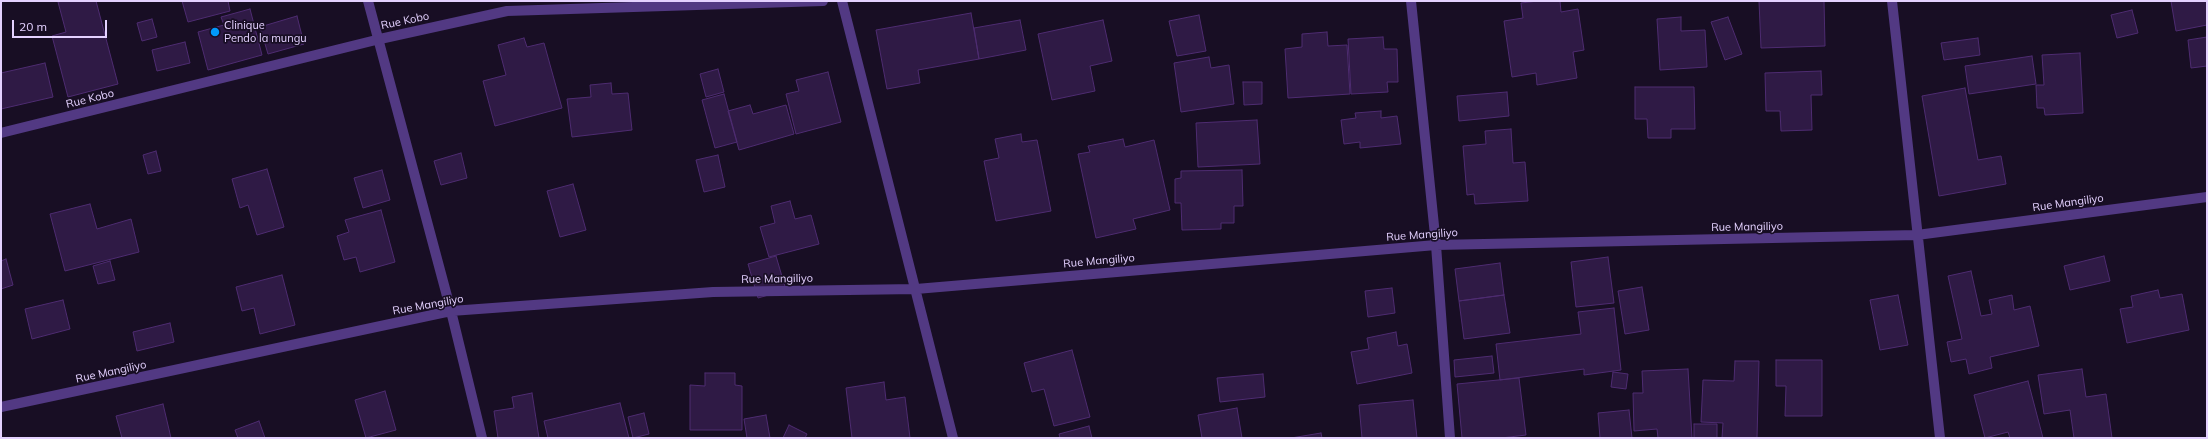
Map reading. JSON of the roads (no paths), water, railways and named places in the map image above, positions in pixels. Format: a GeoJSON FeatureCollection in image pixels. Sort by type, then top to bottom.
{"type":"FeatureCollection","features":[{"type":"Feature","properties":{"kind":"street"},"geometry":{"type":"LineString","coordinates":[[368,1],[380,39],[452,311],[482,438]]}},
{"type":"Feature","properties":{"kind":"street","name":"Rue Kobo"},"geometry":{"type":"LineString","coordinates":[[1,133],[380,39],[507,11],[823,1]]}},
{"type":"Feature","properties":{"kind":"street"},"geometry":{"type":"LineString","coordinates":[[842,1],[953,438]]}},
{"type":"Feature","properties":{"kind":"street"},"geometry":{"type":"LineString","coordinates":[[1411,1],[1436,246],[1450,438]]}},
{"type":"Feature","properties":{"kind":"street"},"geometry":{"type":"LineString","coordinates":[[1892,1],[1940,438]]}},
{"type":"Feature","properties":{"kind":"street","name":"Rue Mangiliyo"},"geometry":{"type":"LineString","coordinates":[[1,407],[452,311],[713,292],[916,289],[1436,246],[1918,235],[2207,197]]}},
{"type":"Feature","properties":{"kind":"place","name":"Clinique Pendo la mungu"},"geometry":{"type":"Point","coordinates":[215,32]}}]}
